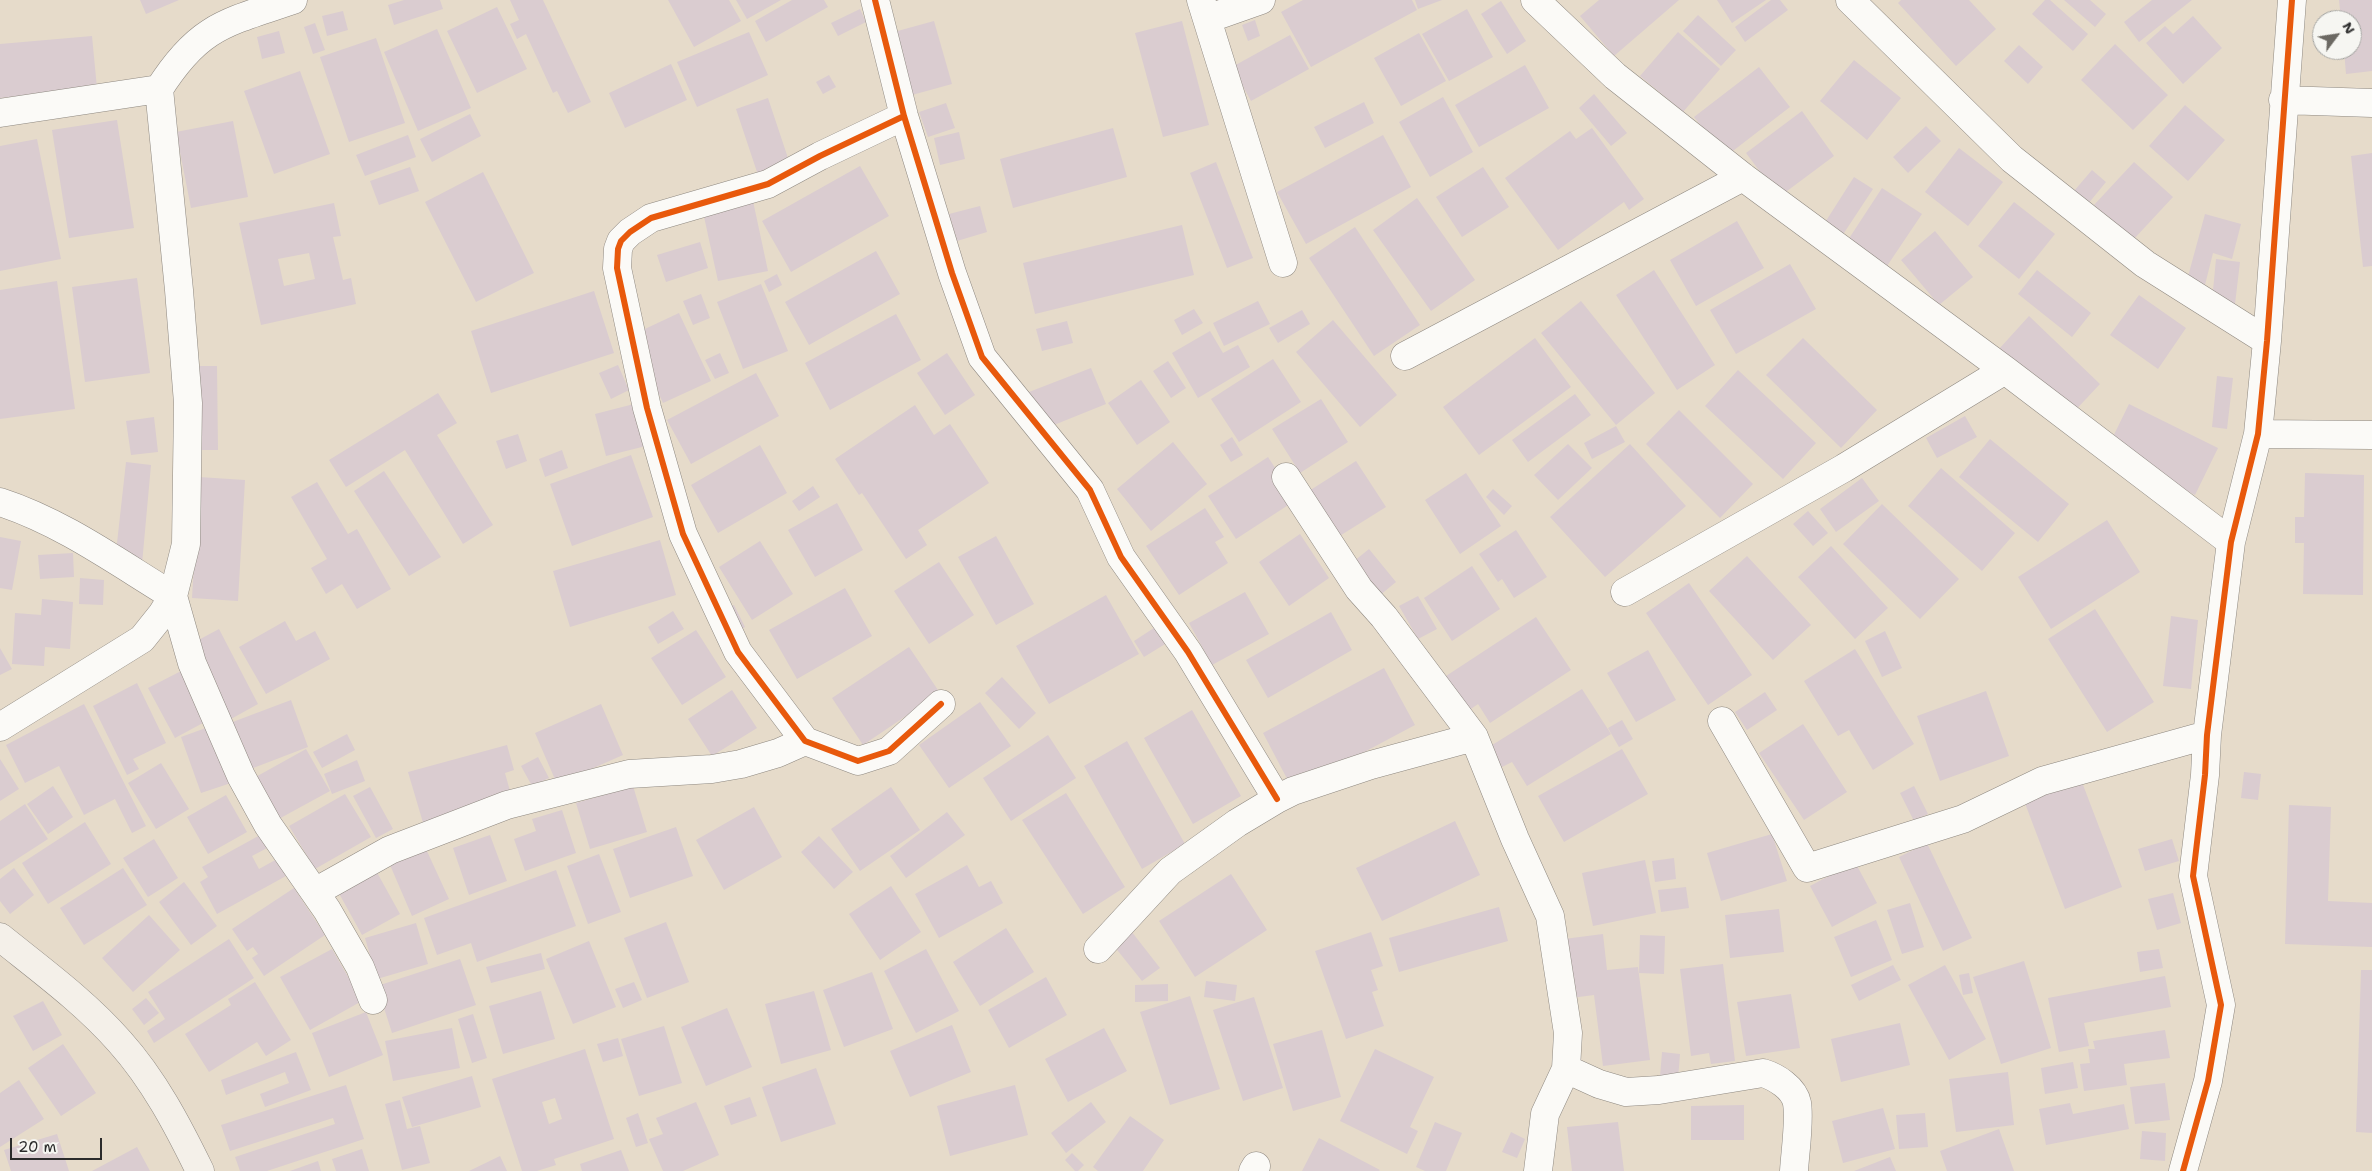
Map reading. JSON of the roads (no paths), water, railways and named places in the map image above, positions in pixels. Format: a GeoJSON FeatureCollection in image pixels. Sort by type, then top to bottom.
{"type":"FeatureCollection","features":[{"type":"Feature","properties":{"kind":"street"},"geometry":{"type":"LineString","coordinates":[[0,727],[142,639],[162,614],[172,596],[186,544],[188,403],[159,89],[176,61],[189,48],[222,24],[293,0]]}},
{"type":"Feature","properties":{"kind":"street"},"geometry":{"type":"LineString","coordinates":[[875,0],[904,116],[952,273],[982,357],[1090,490],[1121,557],[1188,652],[1277,799]]}},
{"type":"Feature","properties":{"kind":"street"},"geometry":{"type":"LineString","coordinates":[[1262,0],[1204,9],[1284,263]]}},
{"type":"Feature","properties":{"kind":"street"},"geometry":{"type":"LineString","coordinates":[[1535,0],[1615,76],[1743,177],[2006,370],[2231,542]]}},
{"type":"Feature","properties":{"kind":"street"},"geometry":{"type":"LineString","coordinates":[[1850,0],[2012,159],[2145,264],[2267,341]]}},
{"type":"Feature","properties":{"kind":"street"},"geometry":{"type":"LineString","coordinates":[[2183,1171],[2208,1080],[2220,1005],[2193,876],[2205,774],[2207,735],[2231,542],[2258,434],[2267,341],[2283,100],[2292,0]]}},
{"type":"Feature","properties":{"kind":"street"},"geometry":{"type":"LineString","coordinates":[[0,113],[159,89]]}},
{"type":"Feature","properties":{"kind":"street"},"geometry":{"type":"LineString","coordinates":[[2283,100],[2372,103]]}},
{"type":"Feature","properties":{"kind":"street"},"geometry":{"type":"LineString","coordinates":[[904,116],[820,156],[768,184],[651,218],[630,232],[621,241],[618,249],[617,268],[647,408],[683,534],[738,652],[805,741],[858,761],[889,751],[941,704]]}},
{"type":"Feature","properties":{"kind":"street"},"geometry":{"type":"LineString","coordinates":[[1406,356],[1743,177]]}},
{"type":"Feature","properties":{"kind":"street"},"geometry":{"type":"LineString","coordinates":[[1625,592],[1844,468],[2006,370]]}},
{"type":"Feature","properties":{"kind":"street"},"geometry":{"type":"LineString","coordinates":[[2258,434],[2372,435]]}},
{"type":"Feature","properties":{"kind":"street"},"geometry":{"type":"LineString","coordinates":[[1286,477],[1359,588],[1384,617],[1474,737],[1550,916],[1568,1033],[1566,1069],[1545,1114],[1538,1171]]}},
{"type":"Feature","properties":{"kind":"street"},"geometry":{"type":"LineString","coordinates":[[0,502],[25,510],[93,547],[172,596],[192,663],[241,776],[268,825],[315,892],[360,968],[372,1000]]}},
{"type":"Feature","properties":{"kind":"street"},"geometry":{"type":"LineString","coordinates":[[1722,721],[1807,868],[1963,819],[2042,781],[2207,735]]}},
{"type":"Feature","properties":{"kind":"street"},"geometry":{"type":"LineString","coordinates":[[1098,949],[1170,871],[1277,799],[1293,791],[1371,765],[1474,737]]}},
{"type":"Feature","properties":{"kind":"street"},"geometry":{"type":"LineString","coordinates":[[315,892],[390,850],[507,805],[629,774],[712,769],[741,764],[778,753],[805,741]]}},
{"type":"Feature","properties":{"kind":"street"},"geometry":{"type":"LineString","coordinates":[[0,937],[60,984],[120,1042],[162,1099],[200,1171]]}},
{"type":"Feature","properties":{"kind":"street"},"geometry":{"type":"LineString","coordinates":[[1566,1069],[1599,1084],[1626,1092],[1660,1090],[1763,1073],[1771,1075],[1783,1082],[1797,1101],[1794,1171]]}}]}
